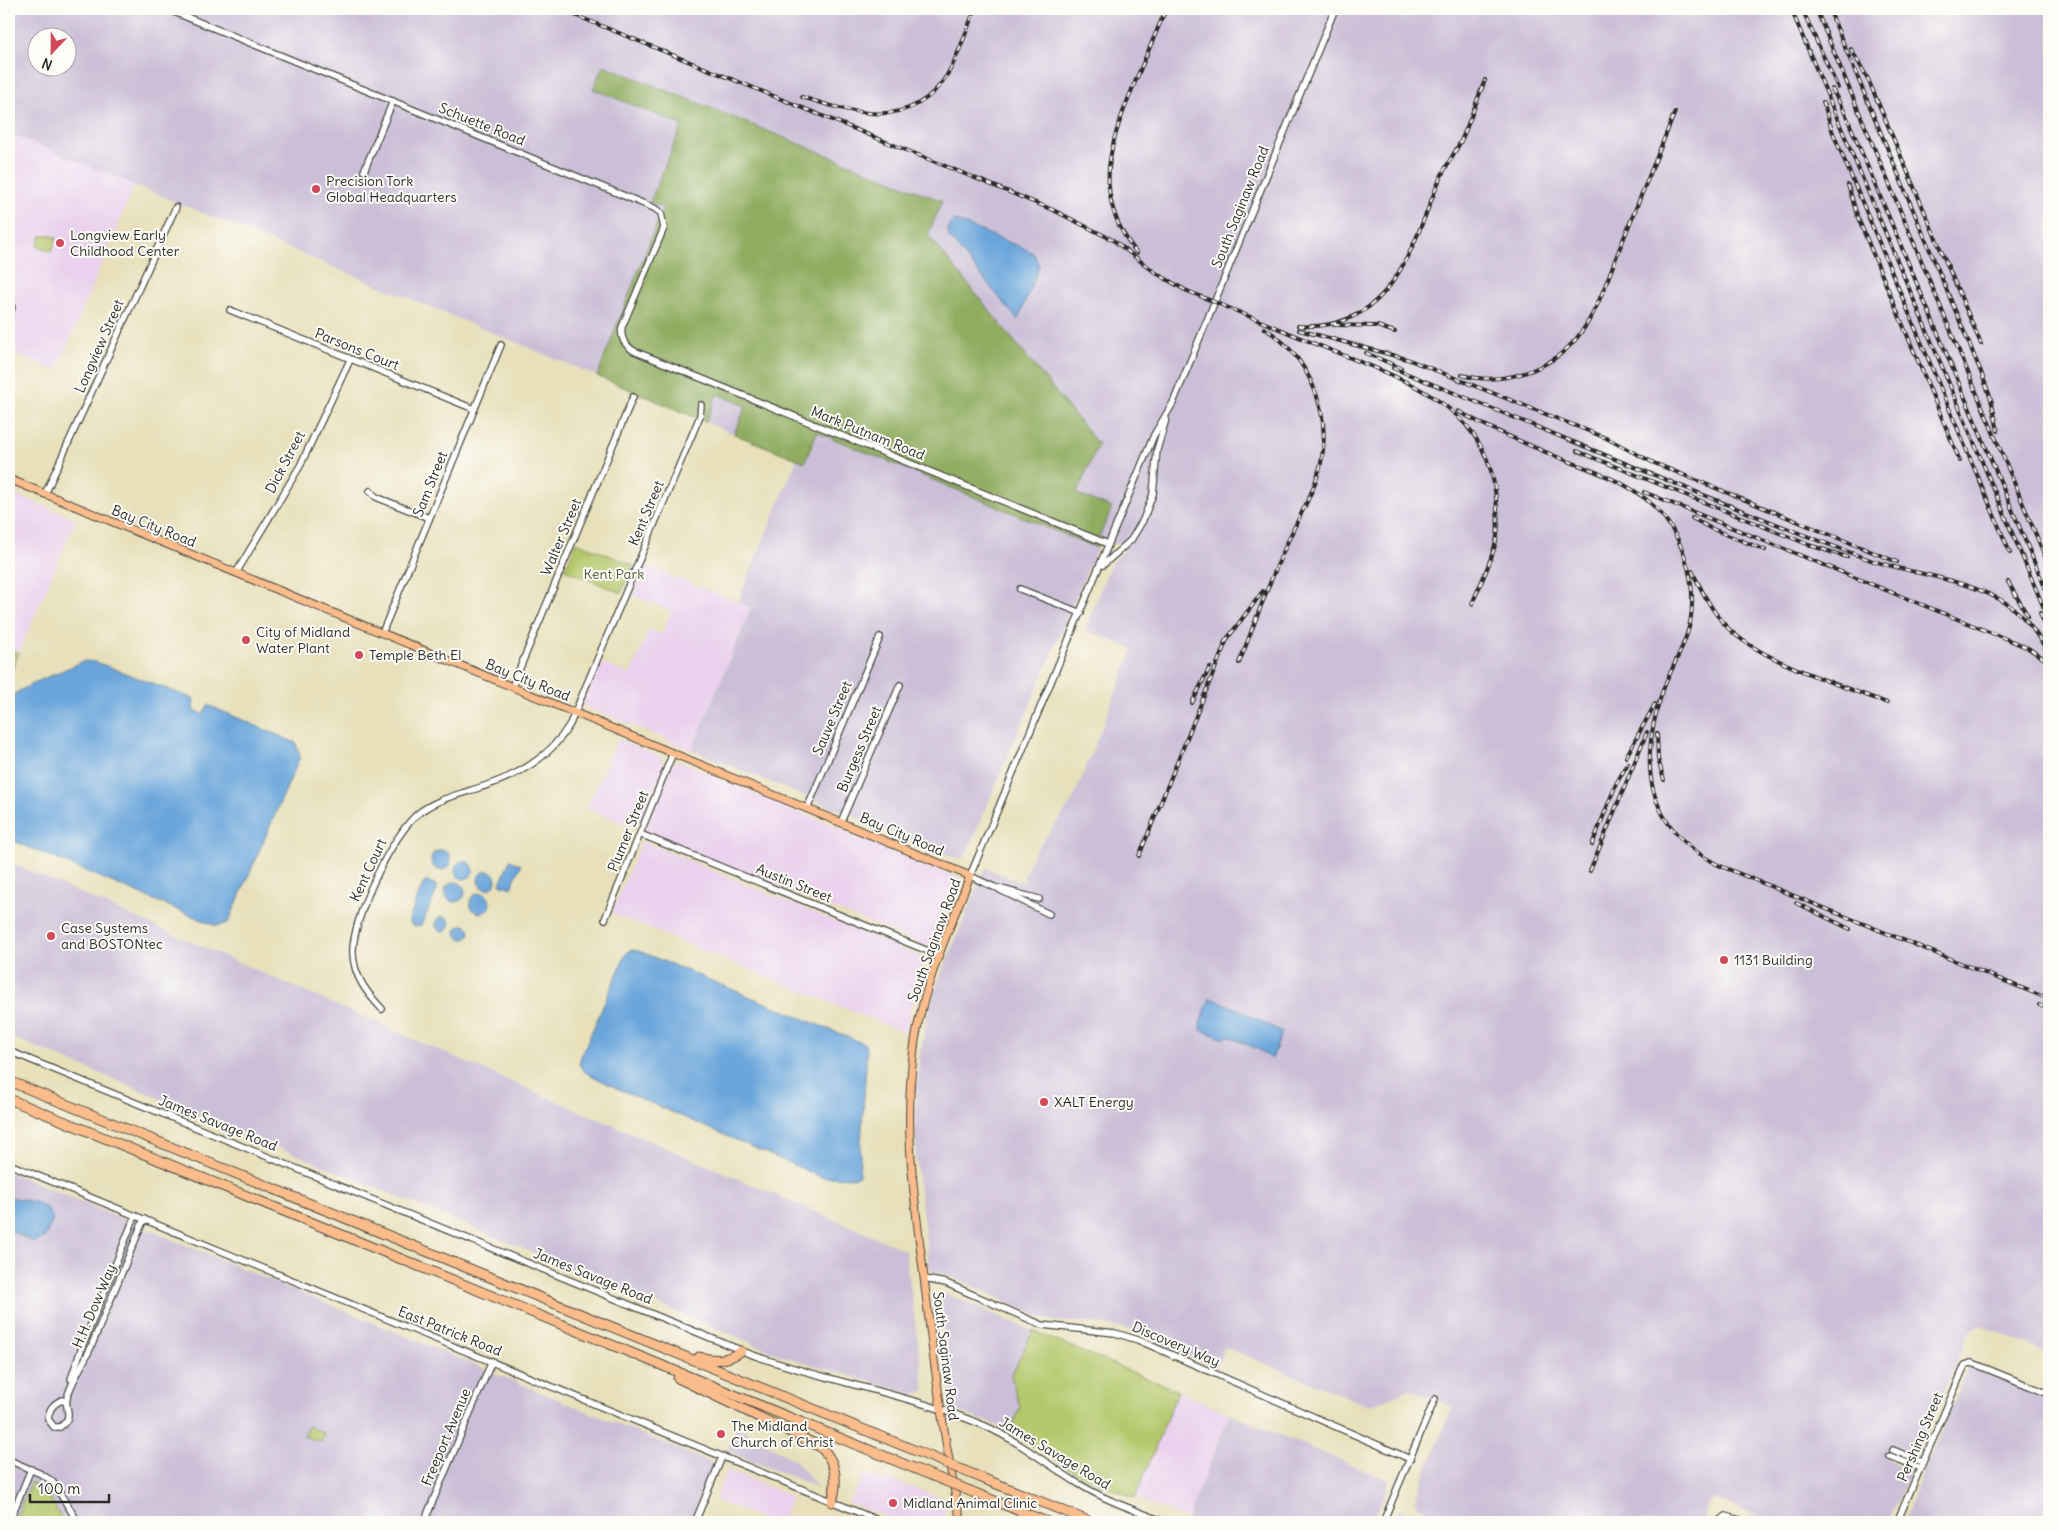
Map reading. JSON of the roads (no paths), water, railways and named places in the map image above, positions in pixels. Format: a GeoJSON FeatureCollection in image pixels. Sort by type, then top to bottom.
{"type":"FeatureCollection","features":[{"type":"Feature","properties":{"kind":"highway"},"geometry":{"type":"LineString","coordinates":[[9,1081],[1091,1522]]}},
{"type":"Feature","properties":{"kind":"highway"},"geometry":{"type":"LineString","coordinates":[[9,1099],[1047,1522]]}},
{"type":"Feature","properties":{"kind":"highway"},"geometry":{"type":"LineString","coordinates":[[592,1337],[819,1446],[830,1458],[834,1470],[836,1487],[832,1502]]}},
{"type":"Feature","properties":{"kind":"highway"},"geometry":{"type":"LineString","coordinates":[[662,1348],[712,1360],[732,1357],[741,1351]]}},
{"type":"Feature","properties":{"kind":"main road","name":"Bay City Road"},"geometry":{"type":"LineString","coordinates":[[9,479],[970,876]]}},
{"type":"Feature","properties":{"kind":"main road","name":"South Saginaw Road"},"geometry":{"type":"LineString","coordinates":[[961,1522],[952,1486],[940,1410],[910,1163],[910,1091],[920,1013],[938,956],[970,876]]}},
{"type":"Feature","properties":{"kind":"street","name":"Schuette Road"},"geometry":{"type":"LineString","coordinates":[[167,9],[654,208],[661,213],[664,228],[622,327],[623,340]]}},
{"type":"Feature","properties":{"kind":"street","name":"South Saginaw Road"},"geometry":{"type":"LineString","coordinates":[[1100,568],[1131,540],[1143,520],[1153,494],[1157,450],[1167,415],[1335,9]]}},
{"type":"Feature","properties":{"kind":"street"},"geometry":{"type":"LineString","coordinates":[[364,171],[392,101]]}},
{"type":"Feature","properties":{"kind":"street","name":"Longview Street"},"geometry":{"type":"LineString","coordinates":[[45,494],[176,207]]}},
{"type":"Feature","properties":{"kind":"street"},"geometry":{"type":"LineString","coordinates":[[9,302],[12,307],[9,316]]}},
{"type":"Feature","properties":{"kind":"street","name":"Parsons Court"},"geometry":{"type":"LineString","coordinates":[[230,310],[474,409]]}},
{"type":"Feature","properties":{"kind":"street","name":"Mark Putnam Road"},"geometry":{"type":"LineString","coordinates":[[623,340],[625,345],[634,351],[1108,544]]}},
{"type":"Feature","properties":{"kind":"street","name":"Sam Street"},"geometry":{"type":"LineString","coordinates":[[382,633],[501,345]]}},
{"type":"Feature","properties":{"kind":"street","name":"Dick Street"},"geometry":{"type":"LineString","coordinates":[[236,573],[300,466],[350,360]]}},
{"type":"Feature","properties":{"kind":"street","name":"Walter Street"},"geometry":{"type":"LineString","coordinates":[[512,687],[633,397]]}},
{"type":"Feature","properties":{"kind":"street","name":"Kent Street"},"geometry":{"type":"LineString","coordinates":[[575,713],[696,425],[701,405]]}},
{"type":"Feature","properties":{"kind":"street","name":"South Saginaw Road"},"geometry":{"type":"LineString","coordinates":[[970,876],[1154,435],[1167,415]]}},
{"type":"Feature","properties":{"kind":"street"},"geometry":{"type":"LineString","coordinates":[[370,492],[429,518]]}},
{"type":"Feature","properties":{"kind":"street"},"geometry":{"type":"LineString","coordinates":[[1020,590],[1081,613]]}},
{"type":"Feature","properties":{"kind":"street","name":"Sauve Street"},"geometry":{"type":"LineString","coordinates":[[808,808],[880,638]]}},
{"type":"Feature","properties":{"kind":"street","name":"Burgess Street"},"geometry":{"type":"LineString","coordinates":[[841,822],[900,685]]}},
{"type":"Feature","properties":{"kind":"street","name":"Kent Court"},"geometry":{"type":"LineString","coordinates":[[382,1009],[366,993],[356,974],[353,953],[354,937],[383,862],[400,833],[419,812],[443,799],[491,785],[515,775],[537,762],[561,739],[575,713]]}},
{"type":"Feature","properties":{"kind":"street","name":"Plumer Street"},"geometry":{"type":"LineString","coordinates":[[605,919],[673,753]]}},
{"type":"Feature","properties":{"kind":"street","name":"Austin Street"},"geometry":{"type":"LineString","coordinates":[[640,834],[938,956]]}},
{"type":"Feature","properties":{"kind":"street","name":"Bay City Road"},"geometry":{"type":"LineString","coordinates":[[970,876],[994,887],[1039,899]]}},
{"type":"Feature","properties":{"kind":"street"},"geometry":{"type":"LineString","coordinates":[[994,887],[1026,905],[1049,914]]}},
{"type":"Feature","properties":{"kind":"street","name":"James Savage Road"},"geometry":{"type":"LineString","coordinates":[[9,1051],[741,1351],[792,1369],[940,1410],[991,1429],[1090,1490],[1165,1522]]}},
{"type":"Feature","properties":{"kind":"street","name":"East Patrick Road"},"geometry":{"type":"LineString","coordinates":[[9,1164],[882,1522]]}},
{"type":"Feature","properties":{"kind":"street","name":"H.H. Dow Way"},"geometry":{"type":"LineString","coordinates":[[64,1401],[135,1216]]}},
{"type":"Feature","properties":{"kind":"street","name":"H.H. Dow Way"},"geometry":{"type":"LineString","coordinates":[[64,1401],[69,1410],[67,1418],[60,1427],[54,1427],[48,1419],[50,1411],[55,1404],[64,1401],[75,1376],[82,1367],[144,1220]]}},
{"type":"Feature","properties":{"kind":"street","name":"Discovery Way"},"geometry":{"type":"LineString","coordinates":[[924,1279],[946,1283],[1042,1324],[1115,1332],[1138,1340],[1410,1459]]}},
{"type":"Feature","properties":{"kind":"street","name":"Freeport Avenue"},"geometry":{"type":"LineString","coordinates":[[424,1522],[492,1361]]}},
{"type":"Feature","properties":{"kind":"street","name":"Pershing Street"},"geometry":{"type":"LineString","coordinates":[[1897,1522],[1963,1368],[1968,1363],[1975,1364],[2049,1394]]}},
{"type":"Feature","properties":{"kind":"street"},"geometry":{"type":"LineString","coordinates":[[1383,1522],[1435,1399]]}},
{"type":"Feature","properties":{"kind":"street"},"geometry":{"type":"LineString","coordinates":[[1920,1468],[1892,1453],[1922,1462]]}},
{"type":"Feature","properties":{"kind":"street"},"geometry":{"type":"LineString","coordinates":[[696,1522],[722,1457]]}},
{"type":"Feature","properties":{"kind":"street"},"geometry":{"type":"LineString","coordinates":[[9,1460],[31,1469],[52,1481],[78,1522]]}},
{"type":"Feature","properties":{"kind":"street"},"geometry":{"type":"LineString","coordinates":[[9,1522],[31,1469]]}},
{"type":"Feature","properties":{"kind":"street"},"geometry":{"type":"LineString","coordinates":[[1718,1522],[1726,1516],[1748,1522]]}},
{"type":"Feature","properties":{"kind":"water"},"geometry":{"type":"Polygon","coordinates":[[[954,220],[1034,254],[1039,266],[1018,320],[949,237],[948,228],[954,220]]]}},
{"type":"Feature","properties":{"kind":"water"},"geometry":{"type":"Polygon","coordinates":[[[84,661],[96,662],[194,699],[193,710],[203,714],[208,705],[296,743],[300,757],[228,923],[216,926],[9,839],[9,709],[14,694],[84,661]]]}},
{"type":"Feature","properties":{"kind":"water"},"geometry":{"type":"Polygon","coordinates":[[[441,850],[448,853],[451,860],[448,867],[441,870],[434,867],[431,860],[434,853],[441,850]]]}},
{"type":"Feature","properties":{"kind":"water"},"geometry":{"type":"Polygon","coordinates":[[[510,860],[521,865],[511,888],[500,884],[510,860]]]}},
{"type":"Feature","properties":{"kind":"water"},"geometry":{"type":"Polygon","coordinates":[[[464,861],[470,864],[473,870],[470,876],[464,879],[458,876],[455,870],[458,864],[464,861]]]}},
{"type":"Feature","properties":{"kind":"water"},"geometry":{"type":"Polygon","coordinates":[[[487,871],[493,874],[496,880],[493,886],[487,889],[481,886],[478,880],[481,874],[487,871]]]}},
{"type":"Feature","properties":{"kind":"water"},"geometry":{"type":"Polygon","coordinates":[[[427,881],[436,885],[437,890],[423,922],[420,926],[413,926],[409,921],[410,917],[423,884],[427,881]]]}},
{"type":"Feature","properties":{"kind":"water"},"geometry":{"type":"Polygon","coordinates":[[[455,882],[462,885],[465,892],[462,899],[455,902],[448,899],[445,892],[448,885],[455,882]]]}},
{"type":"Feature","properties":{"kind":"water"},"geometry":{"type":"Polygon","coordinates":[[[480,893],[487,896],[490,903],[487,910],[480,913],[473,910],[470,903],[473,896],[480,893]]]}},
{"type":"Feature","properties":{"kind":"water"},"geometry":{"type":"Polygon","coordinates":[[[440,917],[446,917],[450,924],[446,931],[440,931],[436,927],[436,921],[440,917]]]}},
{"type":"Feature","properties":{"kind":"water"},"geometry":{"type":"Polygon","coordinates":[[[463,925],[468,927],[470,932],[468,937],[463,939],[458,937],[456,932],[458,927],[463,925]]]}},
{"type":"Feature","properties":{"kind":"water"},"geometry":{"type":"Polygon","coordinates":[[[631,950],[639,951],[865,1044],[867,1050],[859,1175],[854,1178],[821,1177],[614,1087],[585,1072],[579,1065],[581,1056],[626,954],[631,950]]]}},
{"type":"Feature","properties":{"kind":"water"},"geometry":{"type":"Polygon","coordinates":[[[1210,998],[1231,1006],[1282,1032],[1272,1059],[1258,1049],[1227,1036],[1224,1039],[1201,1030],[1200,1023],[1210,998]]]}},
{"type":"Feature","properties":{"kind":"water"},"geometry":{"type":"Polygon","coordinates":[[[9,1197],[35,1202],[48,1209],[53,1219],[45,1237],[33,1242],[9,1230],[9,1197]]]}},
{"type":"Feature","properties":{"kind":"railway"},"geometry":{"type":"LineString","coordinates":[[560,9],[1053,210],[1113,240],[1156,273],[1185,290],[1389,374],[1415,386],[1439,401],[1460,419],[1478,440],[1490,466],[1496,498],[1498,527],[1495,545],[1472,604]]}},
{"type":"Feature","properties":{"kind":"railway"},"geometry":{"type":"LineString","coordinates":[[802,97],[861,112],[899,111],[916,105],[933,93],[947,75],[959,51],[975,9]]}},
{"type":"Feature","properties":{"kind":"railway"},"geometry":{"type":"LineString","coordinates":[[1137,253],[1123,233],[1114,212],[1109,192],[1111,151],[1124,109],[1166,9]]}},
{"type":"Feature","properties":{"kind":"railway"},"geometry":{"type":"LineString","coordinates":[[1791,9],[2049,620]]}},
{"type":"Feature","properties":{"kind":"railway"},"geometry":{"type":"LineString","coordinates":[[1802,9],[1838,88]]}},
{"type":"Feature","properties":{"kind":"railway"},"geometry":{"type":"LineString","coordinates":[[1816,9],[2049,566]]}},
{"type":"Feature","properties":{"kind":"railway"},"geometry":{"type":"LineString","coordinates":[[1829,9],[1981,372],[1991,399],[1998,431]]}},
{"type":"Feature","properties":{"kind":"railway"},"geometry":{"type":"LineString","coordinates":[[1851,49],[1868,79],[1981,344]]}},
{"type":"Feature","properties":{"kind":"railway"},"geometry":{"type":"LineString","coordinates":[[1298,326],[1330,324],[1355,315],[1376,301],[1393,281],[1407,258],[1441,176],[1461,141],[1485,80]]}},
{"type":"Feature","properties":{"kind":"railway"},"geometry":{"type":"LineString","coordinates":[[1832,89],[1845,113],[2049,597]]}},
{"type":"Feature","properties":{"kind":"railway"},"geometry":{"type":"LineString","coordinates":[[1823,102],[1833,133],[2010,553]]}},
{"type":"Feature","properties":{"kind":"railway"},"geometry":{"type":"LineString","coordinates":[[1462,375],[1493,379],[1524,373],[1552,360],[1576,339],[1590,319],[1601,296],[1675,112]]}},
{"type":"Feature","properties":{"kind":"railway"},"geometry":{"type":"LineString","coordinates":[[1848,185],[1858,218],[1960,461]]}},
{"type":"Feature","properties":{"kind":"railway"},"geometry":{"type":"LineString","coordinates":[[1334,325],[1377,326],[1395,332]]}},
{"type":"Feature","properties":{"kind":"railway"},"geometry":{"type":"LineString","coordinates":[[1239,663],[1266,592],[1314,486],[1321,463],[1324,443],[1323,424],[1313,386],[1293,353],[1280,339],[1264,328]]}},
{"type":"Feature","properties":{"kind":"railway"},"geometry":{"type":"LineString","coordinates":[[1299,330],[1407,359],[1606,438],[1654,463],[1897,562]]}},
{"type":"Feature","properties":{"kind":"railway"},"geometry":{"type":"LineString","coordinates":[[1366,353],[1401,368]]}},
{"type":"Feature","properties":{"kind":"railway"},"geometry":{"type":"LineString","coordinates":[[1393,368],[1803,535],[1879,563],[1949,580],[1983,591],[2007,604],[2022,616],[2034,630],[2049,654]]}},
{"type":"Feature","properties":{"kind":"railway"},"geometry":{"type":"LineString","coordinates":[[1458,411],[1506,435],[1627,486],[1663,516],[1678,540],[1691,581],[1692,609],[1688,632],[1663,690],[1655,717],[1650,768],[1653,791],[1661,812],[1675,832],[1693,849],[1718,865],[2049,999]]}},
{"type":"Feature","properties":{"kind":"railway"},"geometry":{"type":"LineString","coordinates":[[1577,451],[1812,546],[1847,557]]}},
{"type":"Feature","properties":{"kind":"railway"},"geometry":{"type":"LineString","coordinates":[[1644,492],[2009,640],[2028,648],[2049,662]]}},
{"type":"Feature","properties":{"kind":"railway"},"geometry":{"type":"LineString","coordinates":[[1692,518],[1710,528],[1765,550]]}},
{"type":"Feature","properties":{"kind":"railway"},"geometry":{"type":"LineString","coordinates":[[1692,571],[1716,613],[1726,626],[1740,638],[1779,661],[1887,703]]}},
{"type":"Feature","properties":{"kind":"railway"},"geometry":{"type":"LineString","coordinates":[[2008,582],[2028,616]]}},
{"type":"Feature","properties":{"kind":"railway"},"geometry":{"type":"LineString","coordinates":[[1224,643],[1263,591]]}},
{"type":"Feature","properties":{"kind":"railway"},"geometry":{"type":"LineString","coordinates":[[2040,613],[2049,636]]}},
{"type":"Feature","properties":{"kind":"railway"},"geometry":{"type":"LineString","coordinates":[[1139,856],[1228,637]]}},
{"type":"Feature","properties":{"kind":"railway"},"geometry":{"type":"LineString","coordinates":[[1192,703],[1210,667]]}},
{"type":"Feature","properties":{"kind":"railway"},"geometry":{"type":"LineString","coordinates":[[1626,757],[1655,704]]}},
{"type":"Feature","properties":{"kind":"railway"},"geometry":{"type":"LineString","coordinates":[[1590,871],[1647,732]]}},
{"type":"Feature","properties":{"kind":"railway"},"geometry":{"type":"LineString","coordinates":[[1657,733],[1658,759],[1664,780]]}},
{"type":"Feature","properties":{"kind":"railway"},"geometry":{"type":"LineString","coordinates":[[1592,845],[1616,784],[1628,763]]}},
{"type":"Feature","properties":{"kind":"railway"},"geometry":{"type":"LineString","coordinates":[[1796,903],[1850,929]]}},
{"type":"Feature","properties":{"kind":"railway"},"geometry":{"type":"LineString","coordinates":[[2039,1005],[2049,1009]]}},
{"type":"Feature","properties":{"kind":"place","name":"Precision Tork Global Headquarters"},"geometry":{"type":"Point","coordinates":[316,189]}},
{"type":"Feature","properties":{"kind":"place","name":"Longview Early Childhood Center"},"geometry":{"type":"Point","coordinates":[60,243]}},
{"type":"Feature","properties":{"kind":"place","name":"City of Midland Water Plant"},"geometry":{"type":"Point","coordinates":[246,640]}},
{"type":"Feature","properties":{"kind":"place","name":"Temple Beth El"},"geometry":{"type":"Point","coordinates":[359,655]}},
{"type":"Feature","properties":{"kind":"place","name":"Case Systems and BOSTONtec"},"geometry":{"type":"Point","coordinates":[51,936]}},
{"type":"Feature","properties":{"kind":"place","name":"1131 Building"},"geometry":{"type":"Point","coordinates":[1724,960]}},
{"type":"Feature","properties":{"kind":"place","name":"XALT Energy"},"geometry":{"type":"Point","coordinates":[1044,1102]}},
{"type":"Feature","properties":{"kind":"place","name":"The Midland Church of Christ"},"geometry":{"type":"Point","coordinates":[721,1434]}},
{"type":"Feature","properties":{"kind":"place","name":"Midland Animal Clinic"},"geometry":{"type":"Point","coordinates":[893,1503]}},
{"type":"Feature","properties":{"kind":"park label","name":"Kent Park"},"geometry":{"type":"Point","coordinates":[614,574]}}]}
